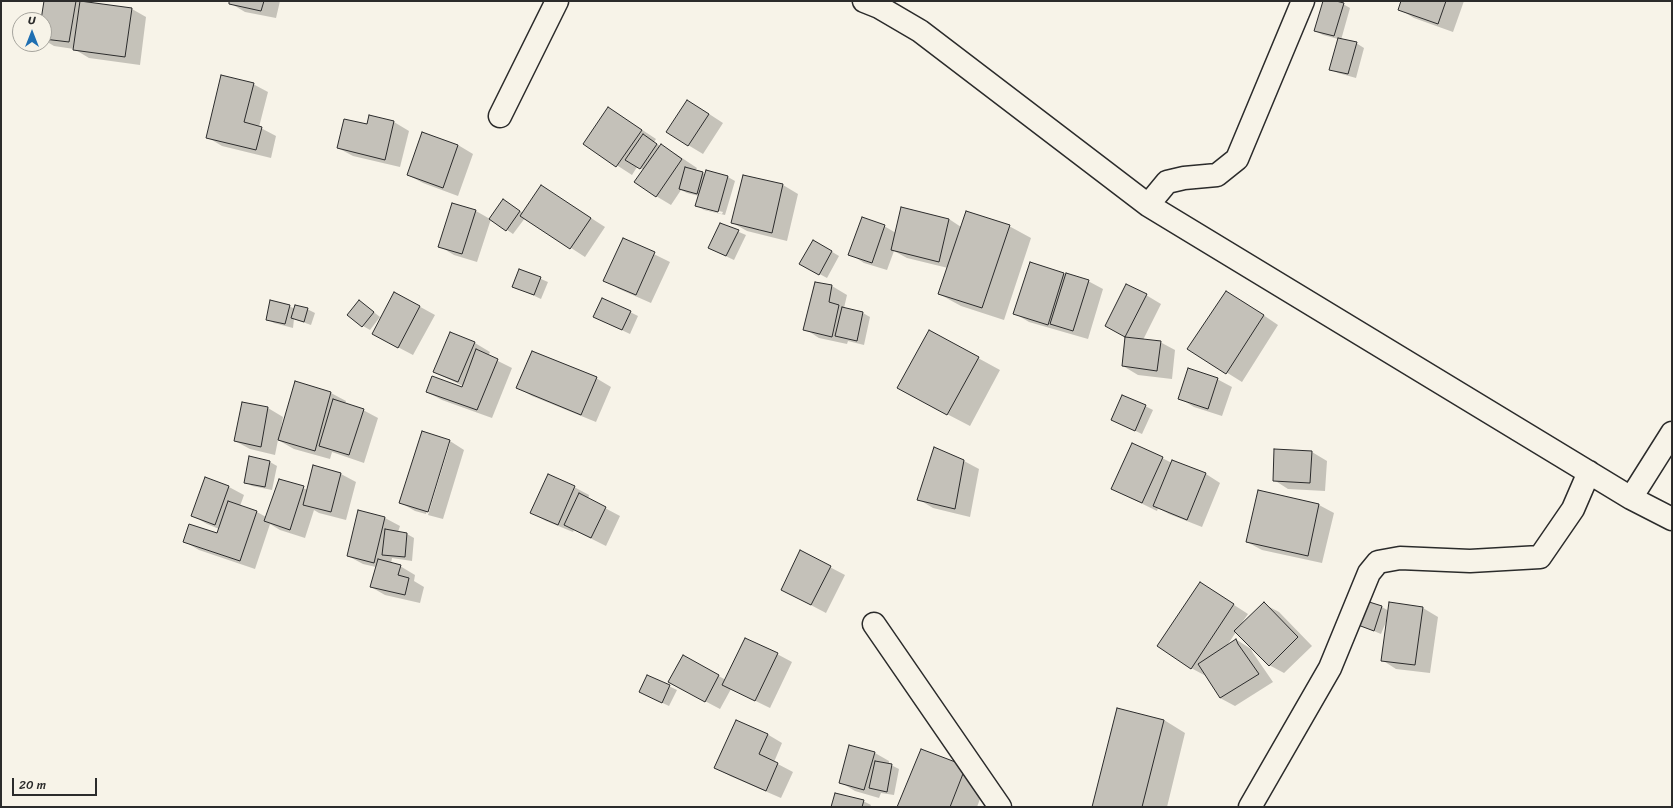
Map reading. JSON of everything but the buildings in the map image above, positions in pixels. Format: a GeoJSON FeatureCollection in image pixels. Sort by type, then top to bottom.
{"type":"FeatureCollection","features":[{"type":"Feature","properties":{"kind":"street"},"geometry":{"type":"LineString","coordinates":[[500,116],[557,1]]}},
{"type":"Feature","properties":{"kind":"street"},"geometry":{"type":"LineString","coordinates":[[864,1],[879,7],[920,31],[1148,205],[1631,498],[1672,519]]}},
{"type":"Feature","properties":{"kind":"street"},"geometry":{"type":"LineString","coordinates":[[1148,205],[1167,182],[1184,178],[1217,174],[1237,159],[1303,1]]}},
{"type":"Feature","properties":{"kind":"street"},"geometry":{"type":"LineString","coordinates":[[1631,498],[1672,433]]}},
{"type":"Feature","properties":{"kind":"street"},"geometry":{"type":"LineString","coordinates":[[1250,807],[1330,668],[1369,573],[1378,562],[1400,558],[1470,561],[1540,557],[1573,509],[1589,472]]}},
{"type":"Feature","properties":{"kind":"street"},"geometry":{"type":"LineString","coordinates":[[874,624],[1000,807]]}}]}
